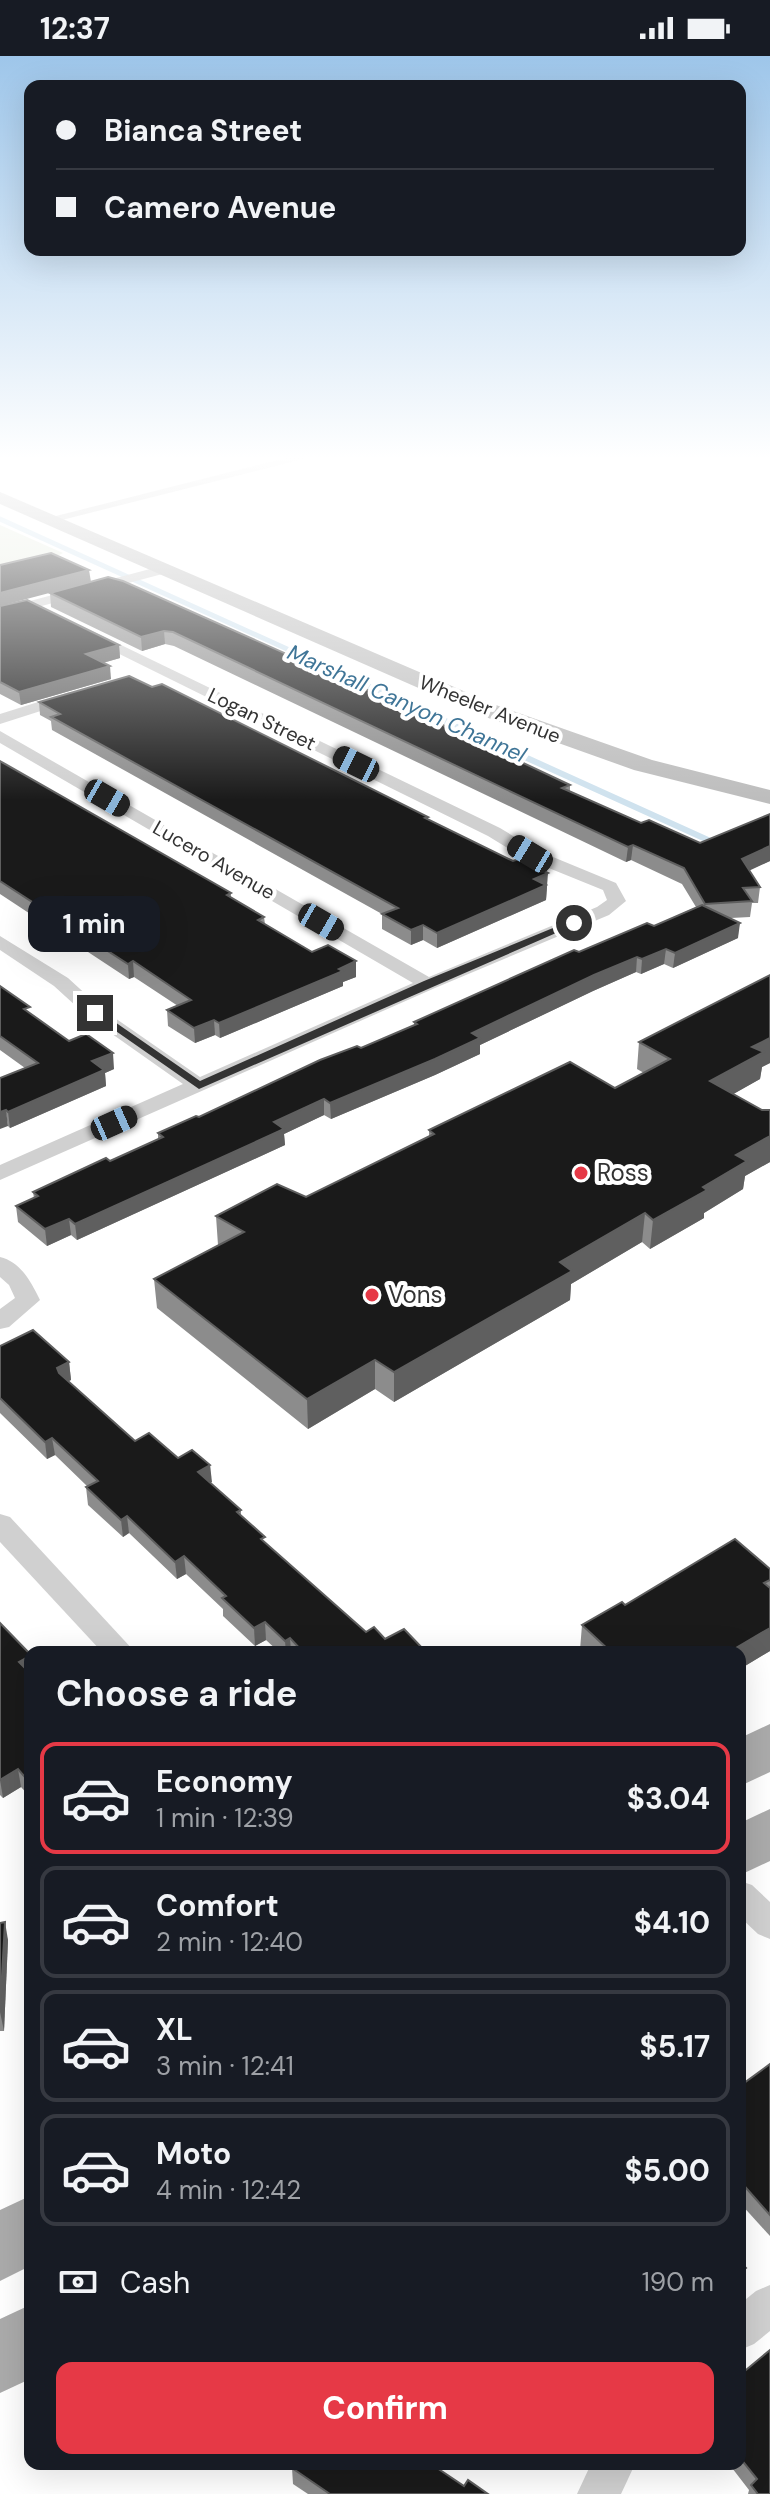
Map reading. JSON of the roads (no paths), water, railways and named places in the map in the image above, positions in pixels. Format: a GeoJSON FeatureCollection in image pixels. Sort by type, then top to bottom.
{"type":"FeatureCollection","features":[{"type":"Feature","properties":{"kind":"main road","name":"Wheeler Avenue"},"geometry":{"type":"LineString","coordinates":[[171,572],[557,737],[643,765],[770,797]]}},
{"type":"Feature","properties":{"kind":"main road"},"geometry":{"type":"LineString","coordinates":[[746,1761],[770,1745]]}},
{"type":"Feature","properties":{"kind":"main road"},"geometry":{"type":"LineString","coordinates":[[746,1848],[770,1832]]}},
{"type":"Feature","properties":{"kind":"main road"},"geometry":{"type":"LineString","coordinates":[[0,2248],[24,2232]]}},
{"type":"Feature","properties":{"kind":"main road"},"geometry":{"type":"LineString","coordinates":[[0,2359],[24,2343]]}},
{"type":"Feature","properties":{"kind":"street"},"geometry":{"type":"LineString","coordinates":[[0,613],[154,572]]}},
{"type":"Feature","properties":{"kind":"street","name":"Logan Street"},"geometry":{"type":"LineString","coordinates":[[31,605],[494,832],[530,854],[610,887],[617,901],[603,911],[428,984]]}},
{"type":"Feature","properties":{"kind":"street"},"geometry":{"type":"LineString","coordinates":[[135,679],[163,671]]}},
{"type":"Feature","properties":{"kind":"street"},"geometry":{"type":"LineString","coordinates":[[0,719],[92,691]]}},
{"type":"Feature","properties":{"kind":"street","name":"Lucero Avenue"},"geometry":{"type":"LineString","coordinates":[[0,736],[428,984]]}},
{"type":"Feature","properties":{"kind":"street"},"geometry":{"type":"LineString","coordinates":[[0,942],[61,982],[95,1013],[199,1086]]}},
{"type":"Feature","properties":{"kind":"street"},"geometry":{"type":"LineString","coordinates":[[0,1173],[428,984]]}},
{"type":"Feature","properties":{"kind":"street"},"geometry":{"type":"LineString","coordinates":[[0,1264],[19,1281],[28,1300],[0,1321]]}},
{"type":"Feature","properties":{"kind":"street"},"geometry":{"type":"LineString","coordinates":[[0,1524],[114,1646]]}},
{"type":"Feature","properties":{"kind":"street"},"geometry":{"type":"LineString","coordinates":[[746,1901],[770,1924]]}},
{"type":"Feature","properties":{"kind":"street"},"geometry":{"type":"LineString","coordinates":[[746,2325],[770,2305]]}},
{"type":"Feature","properties":{"kind":"street"},"geometry":{"type":"LineString","coordinates":[[598,2494],[611,2470]]}},
{"type":"Feature","properties":{"kind":"waterway","name":"Marshall Canyon Channel"},"geometry":{"type":"LineString","coordinates":[[116,572],[362,683]]}},
{"type":"Feature","properties":{"kind":"waterway","name":"Marshall Canyon Channel"},"geometry":{"type":"LineString","coordinates":[[357,681],[719,845]]}},
{"type":"Feature","properties":{"kind":"place","name":"Ross"},"geometry":{"type":"Point","coordinates":[581,1173]}},
{"type":"Feature","properties":{"kind":"place","name":"Vons"},"geometry":{"type":"Point","coordinates":[372,1295]}}]}
